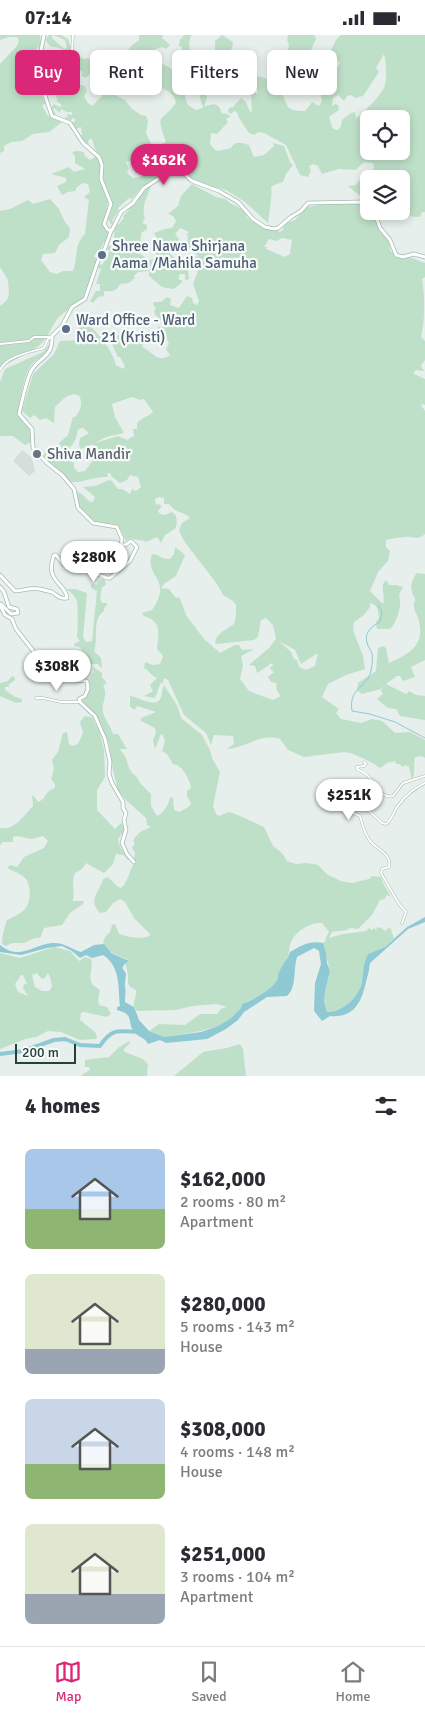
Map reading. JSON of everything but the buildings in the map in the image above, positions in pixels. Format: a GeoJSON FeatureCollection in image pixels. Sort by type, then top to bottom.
{"type":"FeatureCollection","features":[{"type":"Feature","properties":{"kind":"street"},"geometry":{"type":"LineString","coordinates":[[41,50],[44,35]]}},
{"type":"Feature","properties":{"kind":"street"},"geometry":{"type":"LineString","coordinates":[[71,50],[73,35]]}},
{"type":"Feature","properties":{"kind":"street"},"geometry":{"type":"LineString","coordinates":[[44,95],[52,116],[70,123],[83,143],[99,157],[102,165],[101,179],[111,205],[104,225],[111,231]]}},
{"type":"Feature","properties":{"kind":"street"},"geometry":{"type":"LineString","coordinates":[[0,370],[1,366],[13,358],[44,348],[51,337],[62,326],[72,307],[85,299],[98,261],[121,212],[133,203],[144,188],[158,179],[173,164],[192,181],[219,191],[238,202],[255,221],[262,226],[272,229],[277,229],[301,211],[308,203],[359,201],[368,213],[377,219],[380,228],[390,239],[396,255],[403,257],[414,254],[425,257]]}},
{"type":"Feature","properties":{"kind":"street"},"geometry":{"type":"LineString","coordinates":[[0,344],[29,341],[34,337],[51,337]]}},
{"type":"Feature","properties":{"kind":"street"},"geometry":{"type":"LineString","coordinates":[[0,575],[15,591],[30,588],[50,591],[60,598],[67,598],[66,592],[55,581],[52,573],[54,555],[69,567],[110,578],[130,561],[137,547],[131,541],[121,545],[122,539],[117,527],[93,523],[78,508],[74,489],[33,448],[32,429],[19,413],[30,373],[49,354],[52,345],[51,337]]}},
{"type":"Feature","properties":{"kind":"street"},"geometry":{"type":"LineString","coordinates":[[0,587],[4,592],[9,607],[17,609],[18,613],[15,615],[11,614],[0,604]]}},
{"type":"Feature","properties":{"kind":"street"},"geometry":{"type":"LineString","coordinates":[[0,604],[5,615],[12,619],[16,629],[41,661],[50,663],[75,680],[87,681],[88,689],[85,696],[79,699],[80,702]]}},
{"type":"Feature","properties":{"kind":"street"},"geometry":{"type":"LineString","coordinates":[[36,698],[43,697],[60,702],[80,702],[95,716],[105,739],[110,762],[109,774],[123,802],[123,808],[126,813],[124,820],[126,830],[122,843],[127,854],[134,862]]}},
{"type":"Feature","properties":{"kind":"street"},"geometry":{"type":"LineString","coordinates":[[364,762],[366,764],[364,767],[357,767],[357,769],[366,773],[382,794],[388,797],[393,796],[403,783],[425,776]]}},
{"type":"Feature","properties":{"kind":"street"},"geometry":{"type":"LineString","coordinates":[[402,923],[406,912],[399,904],[381,873],[382,869],[388,867],[390,862],[387,855],[370,842],[360,816],[353,813],[358,809],[367,809],[382,823],[386,824],[390,822],[400,803],[411,792],[425,783]]}},
{"type":"Feature","properties":{"kind":"shaded area"},"geometry":{"type":"Polygon","coordinates":[[[22,450],[31,457],[34,466],[35,471],[29,476],[13,461],[22,450]]]}},
{"type":"Feature","properties":{"kind":"green space"},"geometry":{"type":"Polygon","coordinates":[[[0,35],[40,35],[41,46],[36,50],[15,50],[15,95],[41,95],[45,104],[42,105],[47,115],[62,122],[49,132],[33,134],[22,141],[11,142],[4,146],[4,151],[0,153],[0,64],[17,46],[19,40],[17,37],[9,37],[0,40],[0,35]]]}},
{"type":"Feature","properties":{"kind":"green space"},"geometry":{"type":"Polygon","coordinates":[[[49,35],[52,35],[52,38],[64,49],[67,48],[65,40],[53,35],[61,35],[68,39],[72,50],[63,50],[51,47],[45,40],[49,35]]]}},
{"type":"Feature","properties":{"kind":"green space"},"geometry":{"type":"Polygon","coordinates":[[[139,35],[163,35],[162,38],[170,45],[166,49],[162,47],[156,50],[128,50],[139,40],[139,35]]]}},
{"type":"Feature","properties":{"kind":"green space"},"geometry":{"type":"Polygon","coordinates":[[[184,35],[191,35],[189,43],[190,50],[182,50],[182,47],[179,46],[180,40],[184,35]]]}},
{"type":"Feature","properties":{"kind":"green space"},"geometry":{"type":"Polygon","coordinates":[[[222,35],[233,42],[231,50],[215,50],[215,41],[222,35]]]}},
{"type":"Feature","properties":{"kind":"green space"},"geometry":{"type":"Polygon","coordinates":[[[288,35],[314,35],[316,39],[311,50],[288,50],[288,35]]]}},
{"type":"Feature","properties":{"kind":"green space"},"geometry":{"type":"Polygon","coordinates":[[[341,35],[425,35],[425,212],[422,212],[420,217],[410,216],[410,170],[373,170],[373,163],[364,162],[356,170],[339,169],[322,174],[318,166],[313,164],[309,166],[311,171],[308,177],[300,175],[286,145],[264,133],[259,132],[254,135],[249,133],[237,112],[234,111],[231,114],[228,112],[229,108],[233,107],[241,98],[246,102],[250,112],[252,111],[251,95],[257,95],[257,77],[267,79],[267,95],[282,95],[288,107],[294,110],[305,111],[312,102],[319,106],[322,101],[321,95],[337,95],[337,68],[340,63],[337,59],[337,50],[331,50],[341,35]],[[384,54],[376,68],[379,72],[363,96],[355,98],[351,95],[347,96],[344,101],[338,95],[333,98],[332,106],[338,105],[339,110],[329,117],[333,129],[338,130],[342,120],[351,113],[355,112],[356,118],[360,114],[360,160],[410,160],[410,110],[365,110],[384,89],[386,65],[384,54]]]}},
{"type":"Feature","properties":{"kind":"green space"},"geometry":{"type":"Polygon","coordinates":[[[80,57],[88,58],[90,60],[90,74],[85,78],[82,76],[82,71],[80,71],[80,57]]]}},
{"type":"Feature","properties":{"kind":"green space"},"geometry":{"type":"Polygon","coordinates":[[[162,64],[172,70],[172,95],[162,88],[162,64]]]}},
{"type":"Feature","properties":{"kind":"green space"},"geometry":{"type":"Polygon","coordinates":[[[80,85],[85,86],[87,91],[84,96],[92,106],[103,95],[115,95],[125,100],[132,109],[146,116],[148,121],[146,133],[153,148],[166,142],[160,122],[163,116],[176,103],[172,95],[185,95],[188,104],[196,110],[203,108],[200,95],[206,95],[204,107],[217,105],[222,114],[231,116],[226,119],[228,122],[217,134],[211,133],[210,144],[215,150],[231,148],[237,143],[241,143],[249,145],[254,157],[264,155],[274,146],[273,143],[284,146],[293,165],[283,182],[271,187],[268,223],[245,202],[226,190],[193,179],[182,172],[174,162],[168,164],[152,182],[142,187],[132,199],[129,198],[118,208],[119,210],[112,221],[112,225],[108,220],[112,201],[103,178],[102,161],[92,139],[88,141],[89,147],[79,135],[82,135],[81,127],[76,129],[72,123],[76,120],[73,118],[70,121],[64,118],[68,117],[67,114],[72,115],[72,112],[61,109],[60,113],[54,108],[53,110],[56,114],[53,115],[50,110],[54,104],[60,107],[62,105],[55,100],[58,100],[55,95],[80,95],[80,85]],[[136,158],[126,162],[129,169],[127,173],[133,178],[143,176],[145,167],[136,158]]]}},
{"type":"Feature","properties":{"kind":"green space"},"geometry":{"type":"Polygon","coordinates":[[[72,152],[84,152],[84,155],[90,160],[94,158],[95,154],[100,162],[100,180],[108,201],[104,225],[106,231],[111,231],[107,243],[104,242],[100,251],[94,256],[97,259],[85,296],[58,319],[41,344],[0,368],[0,306],[7,300],[9,294],[8,280],[0,267],[0,211],[10,209],[28,200],[33,204],[50,199],[59,209],[70,228],[69,237],[59,245],[55,253],[43,254],[41,260],[50,272],[57,274],[63,271],[73,271],[79,242],[85,234],[89,200],[84,197],[90,192],[88,184],[83,183],[75,191],[62,195],[57,186],[66,182],[66,178],[51,174],[69,167],[74,172],[85,169],[75,163],[75,156],[72,152]]]}},
{"type":"Feature","properties":{"kind":"green space"},"geometry":{"type":"Polygon","coordinates":[[[360,180],[360,196],[348,186],[356,185],[360,180]]]}},
{"type":"Feature","properties":{"kind":"green space"},"geometry":{"type":"Polygon","coordinates":[[[192,184],[216,197],[226,199],[241,209],[253,222],[280,232],[287,223],[295,220],[307,207],[326,204],[359,203],[360,220],[377,220],[387,237],[390,250],[398,258],[407,256],[425,263],[425,277],[422,279],[424,309],[421,337],[425,341],[425,360],[421,366],[424,371],[415,370],[414,374],[425,379],[425,405],[421,405],[425,411],[425,534],[418,538],[406,537],[386,540],[386,547],[390,551],[388,561],[378,572],[370,591],[383,604],[383,585],[386,580],[389,585],[404,586],[399,595],[400,606],[394,625],[390,629],[377,629],[378,610],[375,605],[370,603],[370,607],[364,615],[354,622],[353,630],[363,656],[365,669],[346,675],[328,684],[322,697],[339,709],[336,713],[341,719],[361,723],[372,719],[382,721],[395,733],[410,732],[425,740],[425,758],[421,756],[415,757],[412,780],[409,767],[406,765],[402,767],[400,764],[396,764],[395,761],[387,763],[380,768],[351,753],[344,752],[304,757],[288,750],[280,739],[259,739],[227,749],[234,744],[233,736],[214,735],[211,745],[206,733],[184,715],[168,680],[164,678],[154,698],[144,696],[153,691],[150,685],[157,678],[144,668],[145,662],[153,665],[160,664],[163,656],[157,649],[157,625],[142,613],[152,610],[160,591],[160,585],[152,568],[152,554],[170,559],[174,554],[175,547],[185,555],[176,576],[161,588],[169,589],[175,597],[180,598],[186,615],[204,639],[220,653],[235,645],[239,645],[242,650],[254,649],[241,656],[243,666],[240,679],[249,691],[273,700],[281,696],[276,687],[277,683],[271,682],[268,677],[274,672],[270,667],[273,666],[272,663],[257,673],[255,666],[249,665],[269,648],[276,639],[273,625],[266,618],[261,620],[258,637],[254,640],[217,644],[215,642],[218,636],[234,624],[236,605],[223,595],[217,584],[184,541],[179,530],[182,523],[190,518],[175,510],[169,504],[164,504],[164,498],[159,497],[155,499],[156,505],[162,506],[158,511],[160,514],[165,515],[172,512],[177,519],[176,528],[165,535],[161,543],[157,537],[146,542],[131,538],[126,541],[119,526],[110,523],[101,525],[94,521],[77,504],[74,490],[82,494],[90,502],[93,502],[95,497],[83,487],[95,486],[109,480],[118,489],[122,489],[130,494],[132,489],[136,491],[141,487],[138,477],[130,475],[127,480],[120,483],[111,474],[107,473],[108,477],[70,482],[44,457],[44,454],[54,448],[57,455],[61,455],[74,463],[74,468],[78,472],[85,471],[94,459],[95,457],[91,453],[94,444],[80,449],[80,438],[89,433],[83,428],[78,429],[74,442],[64,451],[59,443],[68,435],[73,417],[75,417],[80,409],[81,401],[77,395],[73,394],[66,397],[55,407],[54,423],[46,418],[40,420],[34,415],[30,418],[22,411],[33,374],[54,354],[60,341],[79,340],[78,330],[82,317],[106,345],[116,365],[123,369],[125,366],[112,344],[115,337],[122,333],[127,337],[140,338],[144,343],[142,347],[159,358],[170,355],[166,349],[169,344],[167,339],[158,336],[157,330],[158,327],[166,327],[168,323],[156,316],[154,311],[156,309],[153,304],[154,302],[161,302],[167,297],[171,299],[170,305],[179,308],[187,296],[192,298],[193,303],[197,305],[199,301],[193,284],[198,271],[196,268],[187,268],[186,260],[191,262],[190,258],[192,256],[197,257],[198,255],[192,252],[191,249],[185,248],[189,232],[180,228],[175,234],[179,239],[178,243],[173,244],[169,253],[176,259],[175,262],[184,266],[182,269],[188,270],[189,279],[185,280],[185,274],[180,274],[178,279],[183,281],[173,289],[162,287],[149,276],[149,271],[138,272],[129,283],[120,284],[114,291],[104,291],[104,296],[98,297],[93,303],[90,301],[96,291],[100,291],[100,284],[96,284],[101,269],[97,267],[98,264],[102,265],[107,258],[106,256],[110,251],[107,249],[109,246],[113,246],[115,225],[119,224],[124,218],[123,216],[129,210],[128,208],[140,194],[151,186],[145,202],[145,219],[142,223],[147,225],[147,229],[141,233],[140,246],[137,252],[145,257],[146,261],[153,259],[161,245],[154,233],[172,228],[176,221],[173,216],[168,214],[178,206],[181,196],[192,184]],[[282,238],[276,241],[269,239],[264,247],[285,257],[290,254],[292,240],[282,238]],[[132,397],[112,404],[115,417],[124,433],[106,437],[95,443],[118,436],[127,440],[134,436],[133,429],[137,429],[137,423],[153,412],[144,399],[140,400],[132,397]],[[279,641],[291,652],[294,659],[297,660],[299,667],[306,670],[315,666],[318,653],[301,664],[295,650],[279,641]]]}},
{"type":"Feature","properties":{"kind":"green space"},"geometry":{"type":"Polygon","coordinates":[[[53,342],[52,351],[37,360],[29,368],[21,394],[18,413],[34,431],[35,440],[25,445],[13,436],[0,436],[0,382],[5,369],[43,352],[53,342]]]}},
{"type":"Feature","properties":{"kind":"green space"},"geometry":{"type":"Polygon","coordinates":[[[417,573],[425,574],[425,660],[411,667],[415,677],[403,681],[400,676],[397,676],[386,684],[406,694],[409,691],[416,695],[425,696],[425,720],[400,716],[396,709],[388,708],[377,699],[383,694],[381,690],[385,685],[381,689],[362,694],[357,690],[358,683],[376,671],[378,648],[383,646],[386,648],[389,663],[409,652],[417,643],[420,637],[420,630],[414,608],[415,598],[411,587],[417,573]]]}},
{"type":"Feature","properties":{"kind":"green space"},"geometry":{"type":"Polygon","coordinates":[[[104,578],[106,585],[102,587],[100,598],[102,603],[107,603],[107,605],[96,624],[94,651],[101,658],[102,669],[98,664],[91,664],[85,657],[85,653],[79,647],[74,646],[74,644],[80,641],[77,637],[77,601],[73,594],[66,589],[75,589],[87,593],[83,637],[86,642],[92,641],[97,591],[91,588],[91,583],[97,585],[99,580],[104,578]]]}},
{"type":"Feature","properties":{"kind":"green space"},"geometry":{"type":"Polygon","coordinates":[[[93,667],[102,673],[102,678],[106,684],[103,685],[105,689],[103,712],[105,718],[113,734],[118,734],[127,749],[120,749],[126,758],[129,768],[151,794],[151,806],[157,816],[166,808],[170,797],[173,798],[174,810],[179,812],[190,806],[191,803],[187,796],[187,791],[191,788],[182,769],[173,764],[167,754],[162,751],[165,742],[163,735],[161,734],[155,749],[153,740],[156,733],[155,728],[141,721],[141,718],[156,712],[137,706],[135,710],[130,707],[130,696],[151,702],[159,701],[164,685],[178,707],[181,718],[202,735],[220,772],[213,806],[216,814],[219,816],[229,812],[264,827],[273,846],[282,853],[287,861],[296,864],[318,865],[328,875],[341,881],[352,883],[369,879],[372,876],[381,877],[391,897],[386,895],[385,899],[380,900],[372,915],[358,929],[350,928],[332,932],[329,938],[366,931],[369,928],[376,930],[377,927],[385,931],[390,927],[394,938],[385,947],[368,954],[361,986],[352,1001],[338,1010],[327,1012],[324,1002],[330,971],[323,943],[326,941],[325,939],[329,932],[322,923],[317,923],[307,926],[294,936],[288,957],[274,984],[261,994],[242,1004],[241,1008],[230,1019],[216,1027],[164,1037],[149,1031],[159,1024],[185,1025],[200,1014],[217,1014],[221,1009],[227,1007],[217,1004],[175,1010],[137,1011],[134,1006],[136,990],[128,983],[125,962],[128,960],[108,951],[103,943],[112,925],[115,924],[119,934],[138,938],[149,936],[150,934],[134,918],[125,902],[120,899],[113,903],[106,912],[100,913],[96,908],[94,900],[103,879],[108,877],[121,888],[124,885],[135,863],[135,853],[132,848],[135,843],[133,841],[139,833],[151,827],[147,825],[146,818],[118,790],[109,744],[97,718],[82,700],[86,697],[89,680],[94,672],[93,667]]]}},
{"type":"Feature","properties":{"kind":"green space"},"geometry":{"type":"Polygon","coordinates":[[[14,676],[15,680],[8,685],[10,687],[5,687],[5,690],[15,697],[22,699],[22,702],[16,703],[0,696],[0,683],[8,681],[14,676]]]}},
{"type":"Feature","properties":{"kind":"green space"},"geometry":{"type":"Polygon","coordinates":[[[85,716],[93,718],[104,749],[105,777],[97,790],[97,810],[115,829],[122,823],[124,831],[118,839],[122,850],[130,860],[124,855],[116,854],[113,864],[104,873],[86,863],[82,869],[75,873],[73,880],[73,901],[84,901],[83,904],[70,913],[62,925],[44,928],[40,938],[23,943],[12,943],[6,946],[2,944],[2,941],[7,920],[25,909],[29,902],[30,893],[29,885],[25,878],[7,868],[10,865],[17,867],[24,857],[44,848],[48,841],[43,836],[31,839],[17,836],[13,837],[13,842],[3,842],[0,845],[0,828],[15,825],[23,818],[33,806],[33,795],[38,802],[55,788],[55,784],[51,779],[54,769],[52,760],[58,752],[63,733],[67,732],[69,744],[72,746],[78,744],[83,733],[80,722],[85,716]]]}},
{"type":"Feature","properties":{"kind":"green space"},"geometry":{"type":"Polygon","coordinates":[[[54,947],[70,951],[79,961],[85,957],[91,959],[91,982],[100,990],[99,1005],[107,1007],[111,1014],[107,1017],[81,1013],[80,1020],[95,1032],[96,1039],[80,1040],[61,1032],[48,1031],[0,1049],[0,953],[20,958],[54,947]],[[37,973],[32,975],[35,987],[42,991],[49,991],[52,987],[48,973],[44,979],[37,973]],[[23,975],[15,984],[18,992],[28,996],[23,988],[24,984],[27,984],[23,975]]]}},
{"type":"Feature","properties":{"kind":"green space"},"geometry":{"type":"Polygon","coordinates":[[[129,1041],[130,1043],[123,1050],[143,1059],[148,1064],[147,1076],[82,1076],[90,1070],[89,1067],[85,1067],[85,1060],[109,1057],[129,1041]]]}},
{"type":"Feature","properties":{"kind":"green space"},"geometry":{"type":"Polygon","coordinates":[[[240,1044],[243,1049],[246,1076],[174,1076],[203,1052],[240,1044]]]}},
{"type":"Feature","properties":{"kind":"water"},"geometry":{"type":"Polygon","coordinates":[[[425,917],[425,922],[408,929],[370,963],[362,996],[351,1012],[330,1016],[322,1021],[314,1011],[315,983],[321,964],[319,951],[314,948],[297,957],[294,983],[287,996],[267,997],[244,1012],[238,1020],[226,1029],[207,1039],[166,1043],[160,1040],[148,1044],[146,1040],[133,1030],[127,1014],[117,1010],[117,1007],[120,1006],[118,978],[113,965],[103,955],[92,958],[86,955],[80,958],[62,946],[21,955],[0,952],[0,945],[7,950],[20,952],[45,944],[56,943],[81,952],[94,945],[104,944],[111,953],[129,961],[122,969],[125,1002],[134,1007],[139,1020],[149,1031],[164,1037],[201,1032],[216,1027],[230,1019],[241,1008],[242,1004],[261,994],[275,983],[290,952],[309,943],[323,943],[330,971],[324,1002],[327,1012],[338,1010],[352,1000],[359,991],[368,954],[385,947],[407,927],[425,917]]]}},
{"type":"Feature","properties":{"kind":"waterway"},"geometry":{"type":"LineString","coordinates":[[378,605],[382,612],[380,622],[371,628],[367,633],[366,639],[372,656],[371,670],[367,680],[353,697],[352,711],[370,714],[395,722],[425,738]]}},
{"type":"Feature","properties":{"kind":"waterway"},"geometry":{"type":"LineString","coordinates":[[119,967],[124,974],[123,983]]}},
{"type":"Feature","properties":{"kind":"waterway"},"geometry":{"type":"LineString","coordinates":[[0,1054],[23,1051],[54,1040],[65,1039],[80,1045],[100,1046],[112,1033],[138,1032]]}},
{"type":"Feature","properties":{"kind":"place","name":"Shree Nawa Shirjana Aama /Mahila Samuha"},"geometry":{"type":"Point","coordinates":[102,255]}},
{"type":"Feature","properties":{"kind":"place","name":"Ward Office - Ward No. 21 (Kristi)"},"geometry":{"type":"Point","coordinates":[66,329]}},
{"type":"Feature","properties":{"kind":"place","name":"Shiva Mandir"},"geometry":{"type":"Point","coordinates":[37,454]}}]}
